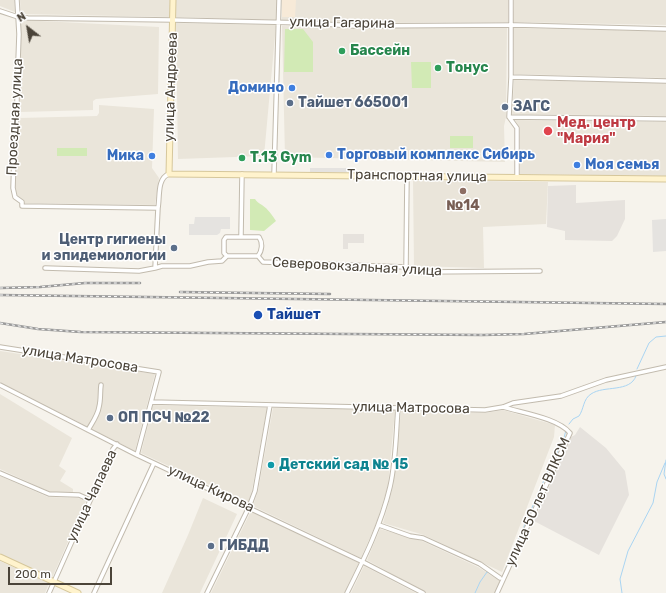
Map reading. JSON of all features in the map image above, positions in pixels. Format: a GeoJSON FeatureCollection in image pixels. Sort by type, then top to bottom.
{"type":"FeatureCollection","features":[{"type":"Feature","properties":{"kind":"street","name":"Проездная улица"},"geometry":{"type":"LineString","coordinates":[[17,0],[19,36],[17,119],[15,126],[12,188],[15,197],[22,202],[22,206],[158,208]]}},
{"type":"Feature","properties":{"kind":"street","name":"улица Андреева"},"geometry":{"type":"LineString","coordinates":[[169,174],[173,0]]}},
{"type":"Feature","properties":{"kind":"street"},"geometry":{"type":"LineString","coordinates":[[274,174],[279,0]]}},
{"type":"Feature","properties":{"kind":"street"},"geometry":{"type":"LineString","coordinates":[[511,0],[511,77],[509,117],[517,128],[517,177]]}},
{"type":"Feature","properties":{"kind":"street","name":"улица Гагарина"},"geometry":{"type":"LineString","coordinates":[[0,11],[18,17],[354,26],[414,24],[666,29]]}},
{"type":"Feature","properties":{"kind":"street"},"geometry":{"type":"LineString","coordinates":[[511,77],[666,81]]}},
{"type":"Feature","properties":{"kind":"street"},"geometry":{"type":"LineString","coordinates":[[509,117],[666,119]]}},
{"type":"Feature","properties":{"kind":"street"},"geometry":{"type":"LineString","coordinates":[[155,268],[161,179],[169,174]]}},
{"type":"Feature","properties":{"kind":"street","name":"Транспортная улица"},"geometry":{"type":"LineString","coordinates":[[169,174],[666,179]]}},
{"type":"Feature","properties":{"kind":"street"},"geometry":{"type":"LineString","coordinates":[[241,236],[242,174]]}},
{"type":"Feature","properties":{"kind":"street"},"geometry":{"type":"LineString","coordinates":[[406,267],[407,176]]}},
{"type":"Feature","properties":{"kind":"street"},"geometry":{"type":"LineString","coordinates":[[227,256],[224,253],[224,240],[226,237],[241,236],[259,237],[261,240],[261,251],[258,256]]}},
{"type":"Feature","properties":{"kind":"street","name":"Северовокзальная улица"},"geometry":{"type":"LineString","coordinates":[[45,268],[140,271],[162,266],[190,266],[222,261],[227,256],[258,256],[263,262],[406,267],[422,272],[540,271]]}},
{"type":"Feature","properties":{"kind":"street","name":"улица Матросова"},"geometry":{"type":"LineString","coordinates":[[0,347],[159,372],[150,402],[485,410],[503,407],[513,403],[561,396],[606,380],[666,367]]}},
{"type":"Feature","properties":{"kind":"street"},"geometry":{"type":"LineString","coordinates":[[88,430],[96,416],[99,406],[101,384]]}},
{"type":"Feature","properties":{"kind":"street","name":"улица Кирова"},"geometry":{"type":"LineString","coordinates":[[0,385],[137,455],[363,562],[423,593]]}},
{"type":"Feature","properties":{"kind":"street"},"geometry":{"type":"LineString","coordinates":[[137,455],[150,402]]}},
{"type":"Feature","properties":{"kind":"street"},"geometry":{"type":"LineString","coordinates":[[207,593],[249,507],[255,491],[270,405]]}},
{"type":"Feature","properties":{"kind":"street"},"geometry":{"type":"LineString","coordinates":[[347,593],[363,562],[379,525],[390,487],[395,456],[398,407]]}},
{"type":"Feature","properties":{"kind":"street","name":"улица 50 лет ВЛКСМ"},"geometry":{"type":"LineString","coordinates":[[497,593],[570,433],[566,427],[546,419],[503,407]]}},
{"type":"Feature","properties":{"kind":"street","name":"улица Чапаева"},"geometry":{"type":"LineString","coordinates":[[49,593],[112,449],[117,444]]}},
{"type":"Feature","properties":{"kind":"street"},"geometry":{"type":"LineString","coordinates":[[94,593],[154,463]]}},
{"type":"Feature","properties":{"kind":"street"},"geometry":{"type":"LineString","coordinates":[[0,473],[49,494],[79,495],[90,500]]}},
{"type":"Feature","properties":{"kind":"street"},"geometry":{"type":"LineString","coordinates":[[379,525],[410,536],[422,538],[480,564],[500,578]]}},
{"type":"Feature","properties":{"kind":"street"},"geometry":{"type":"LineString","coordinates":[[0,557],[78,593]]}},
{"type":"Feature","properties":{"kind":"shaded area"},"geometry":{"type":"Polygon","coordinates":[[[0,0],[14,0],[15,12],[0,6],[0,0]]]}},
{"type":"Feature","properties":{"kind":"shaded area"},"geometry":{"type":"Polygon","coordinates":[[[20,0],[170,0],[170,17],[21,14],[20,0]]]}},
{"type":"Feature","properties":{"kind":"shaded area"},"geometry":{"type":"Polygon","coordinates":[[[176,0],[277,0],[276,20],[176,17],[176,0]]]}},
{"type":"Feature","properties":{"kind":"shaded area"},"geometry":{"type":"Polygon","coordinates":[[[282,0],[508,0],[508,22],[354,23],[282,20],[282,0]]]}},
{"type":"Feature","properties":{"kind":"shaded area"},"geometry":{"type":"Polygon","coordinates":[[[282,0],[296,0],[295,17],[282,17],[282,0]]]}},
{"type":"Feature","properties":{"kind":"shaded area"},"geometry":{"type":"Polygon","coordinates":[[[514,0],[666,0],[666,25],[513,22],[514,0]]]}},
{"type":"Feature","properties":{"kind":"shaded area"},"geometry":{"type":"Polygon","coordinates":[[[21,20],[159,27],[158,94],[96,99],[93,101],[93,110],[20,112],[21,20]]]}},
{"type":"Feature","properties":{"kind":"shaded area"},"geometry":{"type":"Polygon","coordinates":[[[176,23],[276,25],[264,156],[178,159],[176,23]]]}},
{"type":"Feature","properties":{"kind":"shaded area"},"geometry":{"type":"Polygon","coordinates":[[[282,26],[354,28],[507,28],[506,117],[504,126],[505,162],[285,157],[282,26]]]}},
{"type":"Feature","properties":{"kind":"shaded area"},"geometry":{"type":"Polygon","coordinates":[[[513,28],[666,31],[666,78],[514,74],[513,28]]]}},
{"type":"Feature","properties":{"kind":"shaded area"},"geometry":{"type":"Polygon","coordinates":[[[514,80],[666,83],[666,116],[512,114],[514,80]]]}},
{"type":"Feature","properties":{"kind":"shaded area"},"geometry":{"type":"Polygon","coordinates":[[[99,105],[154,109],[152,168],[159,178],[155,205],[25,203],[24,200],[17,195],[15,188],[20,118],[97,116],[99,113],[99,105]]]}},
{"type":"Feature","properties":{"kind":"shaded area"},"geometry":{"type":"Polygon","coordinates":[[[515,120],[666,122],[666,176],[520,174],[520,128],[515,120]]]}},
{"type":"Feature","properties":{"kind":"shaded area"},"geometry":{"type":"Polygon","coordinates":[[[310,168],[350,168],[350,172],[310,172],[310,168]]]}},
{"type":"Feature","properties":{"kind":"shaded area"},"geometry":{"type":"Polygon","coordinates":[[[413,180],[548,182],[546,224],[483,227],[484,268],[414,266],[413,180]]]}},
{"type":"Feature","properties":{"kind":"shaded area"},"geometry":{"type":"Polygon","coordinates":[[[576,185],[576,203],[625,200],[625,219],[617,236],[612,241],[565,240],[565,231],[547,227],[548,186],[576,185]]]}},
{"type":"Feature","properties":{"kind":"shaded area"},"geometry":{"type":"Polygon","coordinates":[[[195,217],[230,217],[230,229],[221,229],[220,233],[217,235],[189,235],[189,224],[194,224],[195,217]]]}},
{"type":"Feature","properties":{"kind":"shaded area"},"geometry":{"type":"Polygon","coordinates":[[[666,219],[666,251],[653,252],[652,220],[666,219]]]}},
{"type":"Feature","properties":{"kind":"shaded area"},"geometry":{"type":"Polygon","coordinates":[[[343,234],[364,234],[364,243],[348,243],[348,249],[343,249],[343,234]]]}},
{"type":"Feature","properties":{"kind":"shaded area"},"geometry":{"type":"Polygon","coordinates":[[[0,351],[155,374],[135,451],[0,382],[0,351]]]}},
{"type":"Feature","properties":{"kind":"shaded area"},"geometry":{"type":"Polygon","coordinates":[[[0,394],[72,438],[59,466],[66,471],[60,481],[73,489],[73,493],[50,492],[0,469],[0,394]]]}},
{"type":"Feature","properties":{"kind":"shaded area"},"geometry":{"type":"Polygon","coordinates":[[[153,405],[267,408],[252,490],[248,503],[141,453],[153,405]]]}},
{"type":"Feature","properties":{"kind":"shaded area"},"geometry":{"type":"Polygon","coordinates":[[[273,408],[395,410],[388,486],[376,524],[361,558],[253,506],[258,491],[273,408]]]}},
{"type":"Feature","properties":{"kind":"shaded area"},"geometry":{"type":"Polygon","coordinates":[[[401,410],[485,413],[503,410],[555,425],[554,437],[502,572],[424,535],[383,523],[393,487],[401,410]]]}},
{"type":"Feature","properties":{"kind":"shaded area"},"geometry":{"type":"Polygon","coordinates":[[[580,427],[606,448],[625,471],[629,495],[599,555],[534,521],[571,437],[575,435],[580,427]]]}},
{"type":"Feature","properties":{"kind":"shaded area"},"geometry":{"type":"Polygon","coordinates":[[[0,476],[48,497],[78,498],[86,501],[52,578],[0,555],[0,476]]]}},
{"type":"Feature","properties":{"kind":"shaded area"},"geometry":{"type":"Polygon","coordinates":[[[203,498],[237,514],[200,593],[162,593],[188,535],[203,498]]]}},
{"type":"Feature","properties":{"kind":"shaded area"},"geometry":{"type":"Polygon","coordinates":[[[251,511],[359,563],[344,593],[211,593],[251,511]]]}},
{"type":"Feature","properties":{"kind":"shaded area"},"geometry":{"type":"Polygon","coordinates":[[[380,529],[422,541],[478,567],[500,581],[495,593],[426,593],[367,560],[380,529]]]}},
{"type":"Feature","properties":{"kind":"shaded area"},"geometry":{"type":"Polygon","coordinates":[[[0,561],[49,583],[45,593],[0,593],[0,561]]]}},
{"type":"Feature","properties":{"kind":"shaded area"},"geometry":{"type":"Polygon","coordinates":[[[364,566],[416,593],[351,593],[364,566]]]}},
{"type":"Feature","properties":{"kind":"green space"},"geometry":{"type":"Polygon","coordinates":[[[285,29],[303,29],[313,42],[313,72],[284,72],[285,29]]]}},
{"type":"Feature","properties":{"kind":"green space"},"geometry":{"type":"Polygon","coordinates":[[[411,62],[431,62],[431,88],[412,88],[411,62]]]}},
{"type":"Feature","properties":{"kind":"green space"},"geometry":{"type":"Polygon","coordinates":[[[450,136],[473,136],[473,148],[450,148],[450,136]]]}},
{"type":"Feature","properties":{"kind":"green space"},"geometry":{"type":"Polygon","coordinates":[[[57,148],[87,148],[87,156],[57,156],[57,148]]]}},
{"type":"Feature","properties":{"kind":"green space"},"geometry":{"type":"Polygon","coordinates":[[[250,199],[255,199],[270,212],[276,221],[264,231],[250,230],[250,199]]]}},
{"type":"Feature","properties":{"kind":"waterway"},"geometry":{"type":"LineString","coordinates":[[637,369],[649,343],[656,337],[666,336]]}},
{"type":"Feature","properties":{"kind":"waterway"},"geometry":{"type":"LineString","coordinates":[[569,424],[573,419],[579,416],[588,396],[596,391],[628,385],[636,376]]}},
{"type":"Feature","properties":{"kind":"waterway"},"geometry":{"type":"LineString","coordinates":[[506,568],[551,464],[563,442],[566,430]]}},
{"type":"Feature","properties":{"kind":"waterway"},"geometry":{"type":"LineString","coordinates":[[666,460],[664,474],[666,479]]}},
{"type":"Feature","properties":{"kind":"waterway"},"geometry":{"type":"LineString","coordinates":[[622,593],[620,579],[628,551],[653,503],[657,482],[665,463]]}},
{"type":"Feature","properties":{"kind":"waterway"},"geometry":{"type":"LineString","coordinates":[[475,593],[487,572],[492,574]]}},
{"type":"Feature","properties":{"kind":"railway"},"geometry":{"type":"LineString","coordinates":[[0,288],[40,287],[85,283],[140,283]]}},
{"type":"Feature","properties":{"kind":"railway"},"geometry":{"type":"LineString","coordinates":[[180,292],[330,294]]}},
{"type":"Feature","properties":{"kind":"railway"},"geometry":{"type":"LineString","coordinates":[[0,295],[666,304]]}},
{"type":"Feature","properties":{"kind":"railway"},"geometry":{"type":"LineString","coordinates":[[0,323],[38,329],[81,332],[483,335],[524,334],[666,322]]}},
{"type":"Feature","properties":{"kind":"place","name":"Бассейн"},"geometry":{"type":"Point","coordinates":[342,51]}},
{"type":"Feature","properties":{"kind":"place","name":"Тонус"},"geometry":{"type":"Point","coordinates":[438,68]}},
{"type":"Feature","properties":{"kind":"place","name":"Домино"},"geometry":{"type":"Point","coordinates":[292,88]}},
{"type":"Feature","properties":{"kind":"place","name":"Тайшет 665001"},"geometry":{"type":"Point","coordinates":[290,103]}},
{"type":"Feature","properties":{"kind":"place","name":"ЗАГС"},"geometry":{"type":"Point","coordinates":[505,107]}},
{"type":"Feature","properties":{"kind":"place","name":"Мед. центр \"Мария\""},"geometry":{"type":"Point","coordinates":[548,131]}},
{"type":"Feature","properties":{"kind":"place","name":"Торговый комплекс Сибирь"},"geometry":{"type":"Point","coordinates":[329,155]}},
{"type":"Feature","properties":{"kind":"place","name":"Мика"},"geometry":{"type":"Point","coordinates":[152,156]}},
{"type":"Feature","properties":{"kind":"place","name":"T.13 Gym"},"geometry":{"type":"Point","coordinates":[242,158]}},
{"type":"Feature","properties":{"kind":"place","name":"Моя семья"},"geometry":{"type":"Point","coordinates":[577,165]}},
{"type":"Feature","properties":{"kind":"place","name":"№14"},"geometry":{"type":"Point","coordinates":[463,191]}},
{"type":"Feature","properties":{"kind":"place","name":"Центр гигиены и эпидемиологии"},"geometry":{"type":"Point","coordinates":[174,248]}},
{"type":"Feature","properties":{"kind":"place","name":"Тайшет"},"geometry":{"type":"Point","coordinates":[258,315]}},
{"type":"Feature","properties":{"kind":"place","name":"ОП ПСЧ №22"},"geometry":{"type":"Point","coordinates":[110,418]}},
{"type":"Feature","properties":{"kind":"place","name":"Детский сад № 15"},"geometry":{"type":"Point","coordinates":[271,465]}},
{"type":"Feature","properties":{"kind":"place","name":"ГИБДД"},"geometry":{"type":"Point","coordinates":[211,546]}}]}
